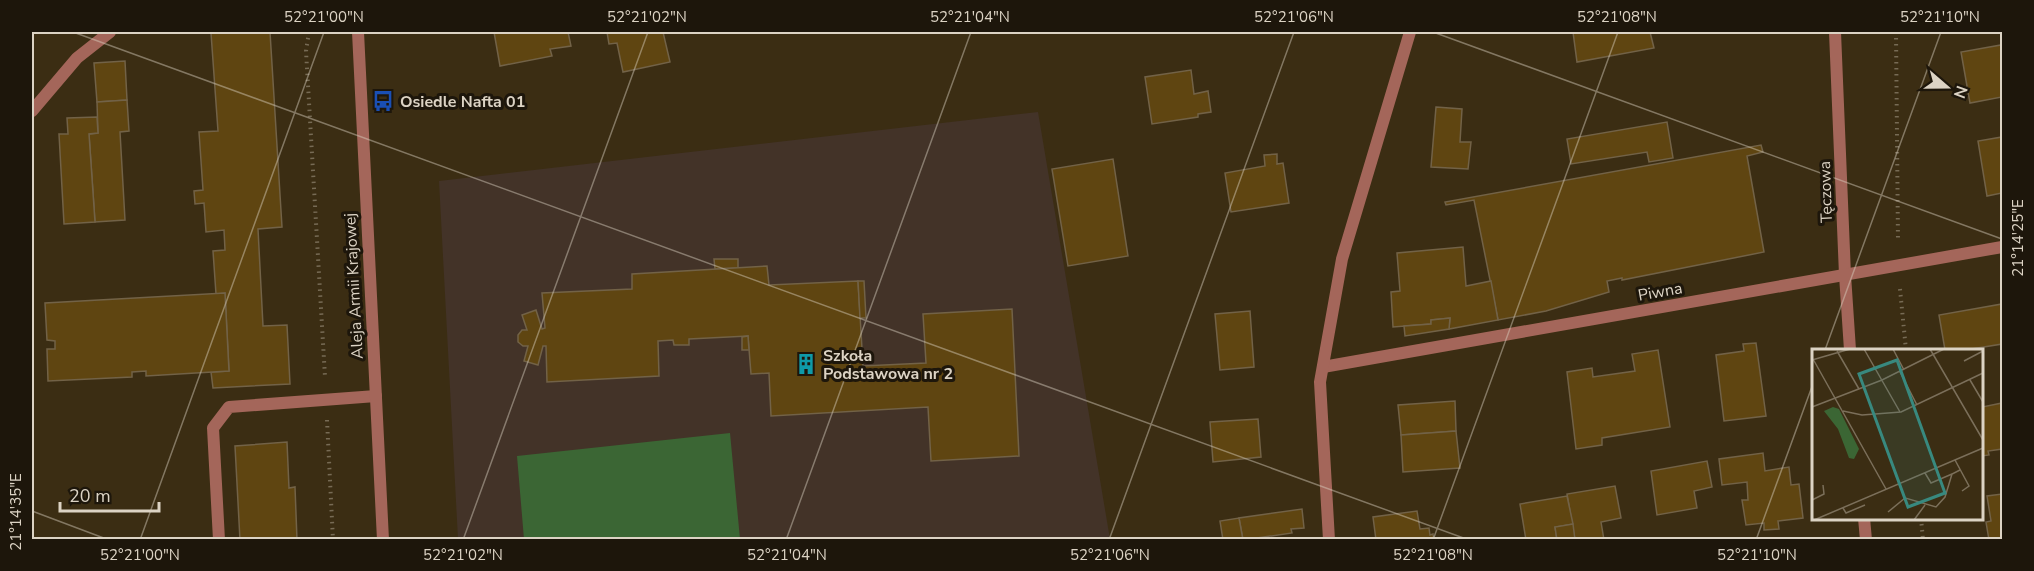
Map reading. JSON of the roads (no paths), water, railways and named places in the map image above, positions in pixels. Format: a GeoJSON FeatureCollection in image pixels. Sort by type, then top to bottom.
{"type":"FeatureCollection","features":[{"type":"Feature","properties":{"kind":"street"},"geometry":{"type":"LineString","coordinates":[[32,111],[77,57],[110,32]]}},
{"type":"Feature","properties":{"kind":"street","name":"Aleja Armii Krajowej"},"geometry":{"type":"LineString","coordinates":[[358,32],[383,540]]}},
{"type":"Feature","properties":{"kind":"street"},"geometry":{"type":"LineString","coordinates":[[1329,540],[1320,382],[1342,259],[1410,32]]}},
{"type":"Feature","properties":{"kind":"street","name":"Tęczowa"},"geometry":{"type":"LineString","coordinates":[[1835,32],[1850,349]]}},
{"type":"Feature","properties":{"kind":"street","name":"Piwna"},"geometry":{"type":"LineString","coordinates":[[1323,367],[2002,247]]}},
{"type":"Feature","properties":{"kind":"street"},"geometry":{"type":"LineString","coordinates":[[219,540],[213,428],[228,407],[376,396]]}},
{"type":"Feature","properties":{"kind":"street"},"geometry":{"type":"LineString","coordinates":[[1864,520],[1866,540]]}},
{"type":"Feature","properties":{"kind":"place","name":"Osiedle Nafta 01"},"geometry":{"type":"Point","coordinates":[383,101]}},
{"type":"Feature","properties":{"kind":"place","name":"Szkoła Podstawowa nr 2"},"geometry":{"type":"Point","coordinates":[806,364]}}]}
